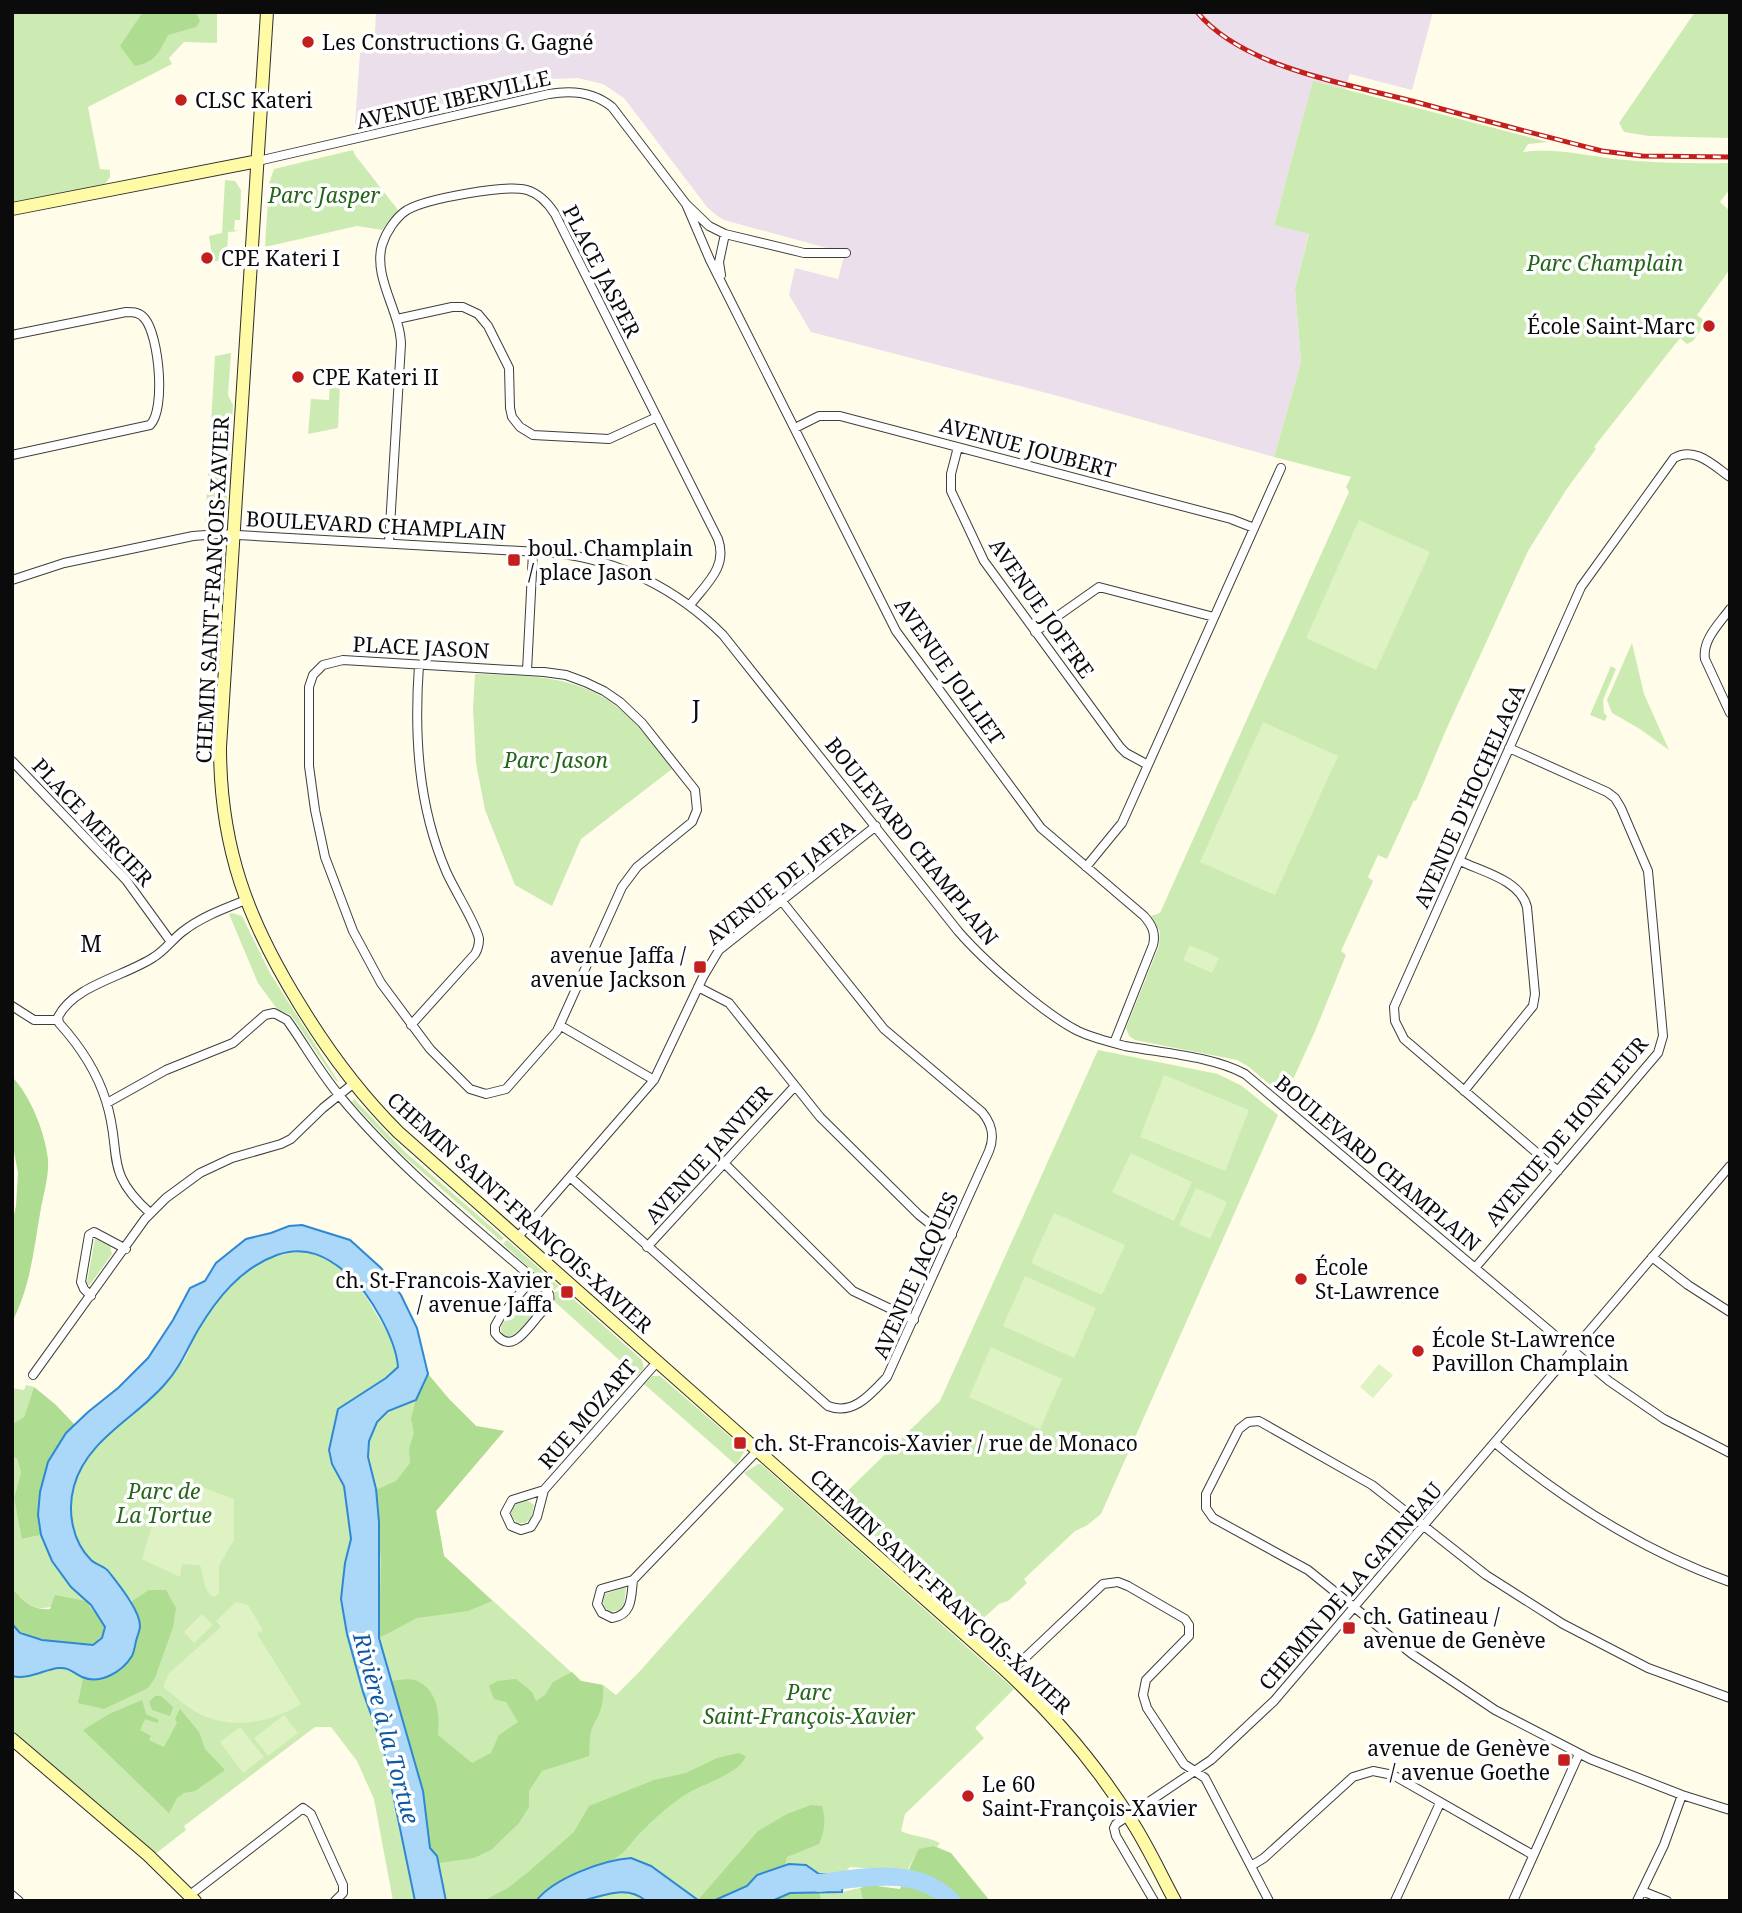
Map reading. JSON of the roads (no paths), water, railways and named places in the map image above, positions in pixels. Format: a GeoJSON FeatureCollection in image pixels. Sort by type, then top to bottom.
{"type":"FeatureCollection","features":[{"type":"Feature","properties":{"kind":"street","name":"CHEMIN SAINT-FRANÇOIS-XAVIER"},"geometry":{"type":"LineString","coordinates":[[267,12],[222,695],[220,773],[226,827],[246,900],[263,942],[323,1042],[354,1083],[404,1138],[1009,1673],[1051,1715],[1076,1744],[1128,1816],[1175,1901]]}},
{"type":"Feature","properties":{"kind":"street","name":"AVENUE IBERVILLE"},"geometry":{"type":"LineString","coordinates":[[258,161],[548,94],[576,93],[599,98],[612,107],[686,204],[705,223],[726,234],[804,253],[846,253]]}},
{"type":"Feature","properties":{"kind":"street"},"geometry":{"type":"LineString","coordinates":[[12,209],[258,161]]}},
{"type":"Feature","properties":{"kind":"street","name":"PLACE JASPER"},"geometry":{"type":"LineString","coordinates":[[389,543],[401,344],[397,319],[383,274],[381,253],[388,231],[402,214],[423,204],[513,187],[531,192],[547,203],[555,214],[721,546],[720,565],[690,605]]}},
{"type":"Feature","properties":{"kind":"street","name":"AVENUE JOLLIET"},"geometry":{"type":"LineString","coordinates":[[686,204],[697,233],[896,631],[1041,828],[1144,916],[1154,932],[1153,945],[1114,1043]]}},
{"type":"Feature","properties":{"kind":"street","name":"AVENUE JOLLIET"},"geometry":{"type":"LineString","coordinates":[[722,281],[719,262],[726,234]]}},
{"type":"Feature","properties":{"kind":"street"},"geometry":{"type":"LineString","coordinates":[[397,319],[452,307],[463,307],[478,314],[488,326],[509,368],[512,417],[520,427],[533,435],[609,439],[657,417]]}},
{"type":"Feature","properties":{"kind":"street"},"geometry":{"type":"LineString","coordinates":[[12,335],[133,312],[144,316],[148,321],[158,366],[157,414],[150,425],[12,455]]}},
{"type":"Feature","properties":{"kind":"street","name":"AVENUE JOUBERT"},"geometry":{"type":"LineString","coordinates":[[795,428],[817,416],[834,414],[1231,519],[1254,528]]}},
{"type":"Feature","properties":{"kind":"street","name":"AVENUE JOFFRE"},"geometry":{"type":"LineString","coordinates":[[958,447],[951,474],[953,497],[988,567],[1120,747],[1126,754],[1149,765]]}},
{"type":"Feature","properties":{"kind":"street","name":"AVENUE D'HOCHELAGA"},"geometry":{"type":"LineString","coordinates":[[1558,1171],[1404,1039],[1397,1028],[1394,1015],[1397,1000],[1585,580],[1670,461],[1681,454],[1695,454],[1730,477]]}},
{"type":"Feature","properties":{"kind":"street"},"geometry":{"type":"LineString","coordinates":[[1086,867],[1117,831],[1281,468]]}},
{"type":"Feature","properties":{"kind":"street"},"geometry":{"type":"LineString","coordinates":[[12,580],[64,564],[193,536],[233,534]]}},
{"type":"Feature","properties":{"kind":"street","name":"BOULEVARD CHAMPLAIN"},"geometry":{"type":"LineString","coordinates":[[233,534],[580,556],[642,576],[690,605],[737,651],[958,931],[1040,1005],[1091,1037],[1219,1064],[1245,1074],[1609,1381],[1651,1411],[1730,1453]]}},
{"type":"Feature","properties":{"kind":"street"},"geometry":{"type":"LineString","coordinates":[[527,671],[533,552]]}},
{"type":"Feature","properties":{"kind":"street"},"geometry":{"type":"LineString","coordinates":[[1035,632],[1099,587],[1214,617]]}},
{"type":"Feature","properties":{"kind":"street"},"geometry":{"type":"LineString","coordinates":[[1730,609],[1707,640],[1704,651],[1705,659],[1730,713]]}},
{"type":"Feature","properties":{"kind":"street","name":"PLACE JASON"},"geometry":{"type":"LineString","coordinates":[[343,660],[419,665],[555,673],[576,678],[604,691],[642,723],[691,784],[697,803],[695,816],[688,827],[637,867],[626,880],[561,1026],[509,1086],[497,1093],[475,1091],[458,1079],[411,1025],[381,983],[358,942],[328,865],[311,781],[307,699],[313,675],[330,662],[343,660]]}},
{"type":"Feature","properties":{"kind":"street"},"geometry":{"type":"LineString","coordinates":[[411,1025],[475,954],[479,945],[476,930],[441,858],[425,801],[416,729],[419,665]]}},
{"type":"Feature","properties":{"kind":"street","name":"AVENUE DE HONFLEUR"},"geometry":{"type":"LineString","coordinates":[[1475,1268],[1658,1053],[1662,1042],[1648,871],[1621,808],[1611,794],[1509,748]]}},
{"type":"Feature","properties":{"kind":"street","name":"PLACE MERCIER"},"geometry":{"type":"LineString","coordinates":[[12,761],[126,880],[171,942]]}},
{"type":"Feature","properties":{"kind":"street","name":"AVENUE DE JAFFA"},"geometry":{"type":"LineString","coordinates":[[517,1238],[654,1080],[710,961],[719,950],[876,827]]}},
{"type":"Feature","properties":{"kind":"street"},"geometry":{"type":"LineString","coordinates":[[1460,861],[1513,886],[1523,895],[1527,908],[1535,994],[1530,1011],[1464,1091]]}},
{"type":"Feature","properties":{"kind":"street"},"geometry":{"type":"LineString","coordinates":[[58,1020],[64,1007],[77,998],[109,978],[151,959],[204,918],[246,900]]}},
{"type":"Feature","properties":{"kind":"street","name":"AVENUE JACQUES"},"geometry":{"type":"LineString","coordinates":[[570,1177],[822,1402],[832,1408],[857,1405],[887,1377],[991,1147],[993,1139],[990,1122],[982,1112],[884,1029],[781,900]]}},
{"type":"Feature","properties":{"kind":"street"},"geometry":{"type":"LineString","coordinates":[[698,987],[729,1003],[820,1117],[919,1215],[929,1223],[953,1234]]}},
{"type":"Feature","properties":{"kind":"street"},"geometry":{"type":"LineString","coordinates":[[12,1006],[34,1020],[58,1020]]}},
{"type":"Feature","properties":{"kind":"street"},"geometry":{"type":"LineString","coordinates":[[107,1103],[166,1070],[226,1046],[244,1035],[265,1015],[274,1013],[287,1020],[339,1095],[398,1159],[533,1278],[547,1291],[548,1303],[518,1339],[503,1342],[495,1333],[497,1321],[533,1278]]}},
{"type":"Feature","properties":{"kind":"street"},"geometry":{"type":"LineString","coordinates":[[58,1020],[87,1061],[107,1103],[120,1178],[132,1196],[150,1213]]}},
{"type":"Feature","properties":{"kind":"street"},"geometry":{"type":"LineString","coordinates":[[561,1026],[654,1080]]}},
{"type":"Feature","properties":{"kind":"street"},"geometry":{"type":"LineString","coordinates":[[33,1374],[150,1213],[182,1185],[210,1168],[291,1139],[354,1083]]}},
{"type":"Feature","properties":{"kind":"street","name":"AVENUE JANVIER"},"geometry":{"type":"LineString","coordinates":[[648,1247],[795,1086]]}},
{"type":"Feature","properties":{"kind":"street"},"geometry":{"type":"LineString","coordinates":[[723,1162],[853,1291],[914,1320]]}},
{"type":"Feature","properties":{"kind":"street","name":"CHEMIN DE LA GATINEAU"},"geometry":{"type":"LineString","coordinates":[[1128,1816],[1228,1746],[1274,1701],[1730,1166]]}},
{"type":"Feature","properties":{"kind":"street"},"geometry":{"type":"LineString","coordinates":[[91,1296],[84,1289],[82,1282],[90,1234],[99,1234],[125,1248]]}},
{"type":"Feature","properties":{"kind":"street"},"geometry":{"type":"LineString","coordinates":[[1652,1257],[1688,1285],[1730,1312]]}},
{"type":"Feature","properties":{"kind":"street","name":"RUE MOZART"},"geometry":{"type":"LineString","coordinates":[[544,1490],[512,1500],[505,1513],[511,1526],[521,1530],[531,1527],[535,1522],[544,1490],[657,1362]]}},
{"type":"Feature","properties":{"kind":"street"},"geometry":{"type":"LineString","coordinates":[[1730,1699],[1669,1677],[1587,1638],[1502,1586],[1373,1485],[1263,1423],[1252,1421],[1239,1429],[1206,1494],[1205,1504],[1213,1518],[1308,1570],[1412,1654],[1476,1699],[1579,1754],[1682,1795],[1730,1810]]}},
{"type":"Feature","properties":{"kind":"street"},"geometry":{"type":"LineString","coordinates":[[1495,1443],[1554,1489],[1604,1522],[1658,1551],[1730,1582]]}},
{"type":"Feature","properties":{"kind":"street"},"geometry":{"type":"LineString","coordinates":[[634,1580],[627,1611],[612,1618],[601,1613],[597,1604],[601,1590],[634,1580],[758,1450]]}},
{"type":"Feature","properties":{"kind":"street"},"geometry":{"type":"LineString","coordinates":[[1009,1673],[1099,1586],[1113,1582],[1128,1586],[1182,1617],[1191,1632],[1188,1639],[1150,1676],[1144,1685],[1143,1695],[1147,1708],[1184,1764],[1205,1778],[1269,1901]]}},
{"type":"Feature","properties":{"kind":"street"},"geometry":{"type":"LineString","coordinates":[[12,1739],[148,1855],[193,1898],[303,1808],[311,1814],[344,1885],[343,1893],[335,1901]]}},
{"type":"Feature","properties":{"kind":"street"},"geometry":{"type":"LineString","coordinates":[[1513,1901],[1579,1754]]}},
{"type":"Feature","properties":{"kind":"street"},"geometry":{"type":"LineString","coordinates":[[1251,1866],[1264,1858],[1359,1774],[1373,1771],[1386,1772],[1533,1855]]}},
{"type":"Feature","properties":{"kind":"street"},"geometry":{"type":"LineString","coordinates":[[1637,1901],[1664,1845],[1682,1795]]}},
{"type":"Feature","properties":{"kind":"street"},"geometry":{"type":"LineString","coordinates":[[1395,1901],[1440,1802]]}},
{"type":"Feature","properties":{"kind":"street"},"geometry":{"type":"LineString","coordinates":[[1128,1816],[1116,1824],[1115,1832],[1154,1901]]}},
{"type":"Feature","properties":{"kind":"street"},"geometry":{"type":"LineString","coordinates":[[1642,1891],[1667,1901]]}},
{"type":"Feature","properties":{"kind":"street"},"geometry":{"type":"LineString","coordinates":[[12,1895],[19,1901]]}},
{"type":"Feature","properties":{"kind":"water"},"geometry":{"type":"Polygon","coordinates":[[[302,1225],[350,1240],[381,1268],[401,1295],[417,1328],[428,1374],[416,1400],[388,1411],[377,1422],[369,1441],[368,1457],[376,1489],[379,1522],[379,1638],[423,1791],[430,1848],[437,1856],[446,1901],[415,1901],[384,1751],[363,1692],[347,1634],[341,1599],[351,1539],[344,1486],[332,1464],[329,1450],[338,1409],[386,1378],[398,1367],[392,1343],[381,1318],[357,1283],[333,1262],[307,1252],[288,1252],[264,1261],[241,1276],[213,1307],[170,1378],[101,1442],[80,1470],[71,1505],[75,1535],[91,1560],[107,1570],[118,1583],[133,1605],[139,1620],[140,1628],[134,1651],[128,1662],[110,1676],[96,1679],[82,1677],[62,1668],[24,1677],[12,1676],[12,1624],[20,1633],[42,1640],[93,1645],[102,1638],[105,1627],[91,1605],[71,1587],[52,1561],[41,1535],[38,1515],[40,1492],[48,1462],[66,1433],[148,1358],[190,1288],[205,1281],[216,1263],[246,1239],[289,1226],[302,1225]]]}},
{"type":"Feature","properties":{"kind":"water"},"geometry":{"type":"Polygon","coordinates":[[[631,1858],[651,1866],[703,1901],[646,1901],[639,1896],[623,1892],[577,1902],[536,1901],[554,1885],[580,1872],[607,1862],[631,1858]]]}},
{"type":"Feature","properties":{"kind":"water"},"geometry":{"type":"Polygon","coordinates":[[[789,1864],[806,1865],[819,1874],[843,1874],[842,1892],[790,1893],[772,1901],[713,1901],[747,1886],[757,1875],[789,1864]]]}},
{"type":"Feature","properties":{"kind":"waterway","name":"Rivière à la Tortue"},"geometry":{"type":"LineString","coordinates":[[819,1883],[871,1877],[906,1878],[922,1882],[951,1901]]}},
{"type":"Feature","properties":{"kind":"railway"},"geometry":{"type":"LineString","coordinates":[[1197,12],[1217,31],[1241,47],[1298,71],[1329,80],[1602,151],[1642,156],[1730,157]]}},
{"type":"Feature","properties":{"kind":"place","name":"Les Constructions G. Gagné"},"geometry":{"type":"Point","coordinates":[308,42]}},
{"type":"Feature","properties":{"kind":"place","name":"CLSC Kateri"},"geometry":{"type":"Point","coordinates":[181,100]}},
{"type":"Feature","properties":{"kind":"place","name":"CPE Kateri I"},"geometry":{"type":"Point","coordinates":[207,258]}},
{"type":"Feature","properties":{"kind":"place","name":"École Saint-Marc"},"geometry":{"type":"Point","coordinates":[1709,326]}},
{"type":"Feature","properties":{"kind":"place","name":"CPE Kateri II"},"geometry":{"type":"Point","coordinates":[298,377]}},
{"type":"Feature","properties":{"kind":"place","name":"boul. Champlain / place Jason"},"geometry":{"type":"Point","coordinates":[514,560]}},
{"type":"Feature","properties":{"kind":"place","name":"avenue Jaffa / avenue Jackson"},"geometry":{"type":"Point","coordinates":[700,967]}},
{"type":"Feature","properties":{"kind":"place","name":"École St-Lawrence"},"geometry":{"type":"Point","coordinates":[1301,1279]}},
{"type":"Feature","properties":{"kind":"place","name":"ch. St-Francois-Xavier / avenue Jaffa"},"geometry":{"type":"Point","coordinates":[567,1292]}},
{"type":"Feature","properties":{"kind":"place","name":"École St-Lawrence Pavillon Champlain"},"geometry":{"type":"Point","coordinates":[1418,1351]}},
{"type":"Feature","properties":{"kind":"place","name":"ch. St-Francois-Xavier / rue de Monaco"},"geometry":{"type":"Point","coordinates":[740,1443]}},
{"type":"Feature","properties":{"kind":"place","name":"ch. Gatineau / avenue de Genève"},"geometry":{"type":"Point","coordinates":[1349,1628]}},
{"type":"Feature","properties":{"kind":"place","name":"avenue de Genève / avenue Goethe"},"geometry":{"type":"Point","coordinates":[1564,1760]}},
{"type":"Feature","properties":{"kind":"place","name":"Le 60 Saint-François-Xavier"},"geometry":{"type":"Point","coordinates":[968,1796]}},
{"type":"Feature","properties":{"kind":"district","name":"J"},"geometry":{"type":"Point","coordinates":[697,708]}},
{"type":"Feature","properties":{"kind":"district","name":"M"},"geometry":{"type":"Point","coordinates":[92,943]}},
{"type":"Feature","properties":{"kind":"park label","name":"Parc Jasper"},"geometry":{"type":"Point","coordinates":[324,195]}},
{"type":"Feature","properties":{"kind":"park label","name":"Parc Champlain"},"geometry":{"type":"Point","coordinates":[1605,263]}},
{"type":"Feature","properties":{"kind":"park label","name":"Parc Jason"},"geometry":{"type":"Point","coordinates":[556,760]}},
{"type":"Feature","properties":{"kind":"park label","name":"Parc de La Tortue"},"geometry":{"type":"Point","coordinates":[164,1503]}},
{"type":"Feature","properties":{"kind":"park label","name":"Parc Saint-François-Xavier"},"geometry":{"type":"Point","coordinates":[809,1704]}}]}
